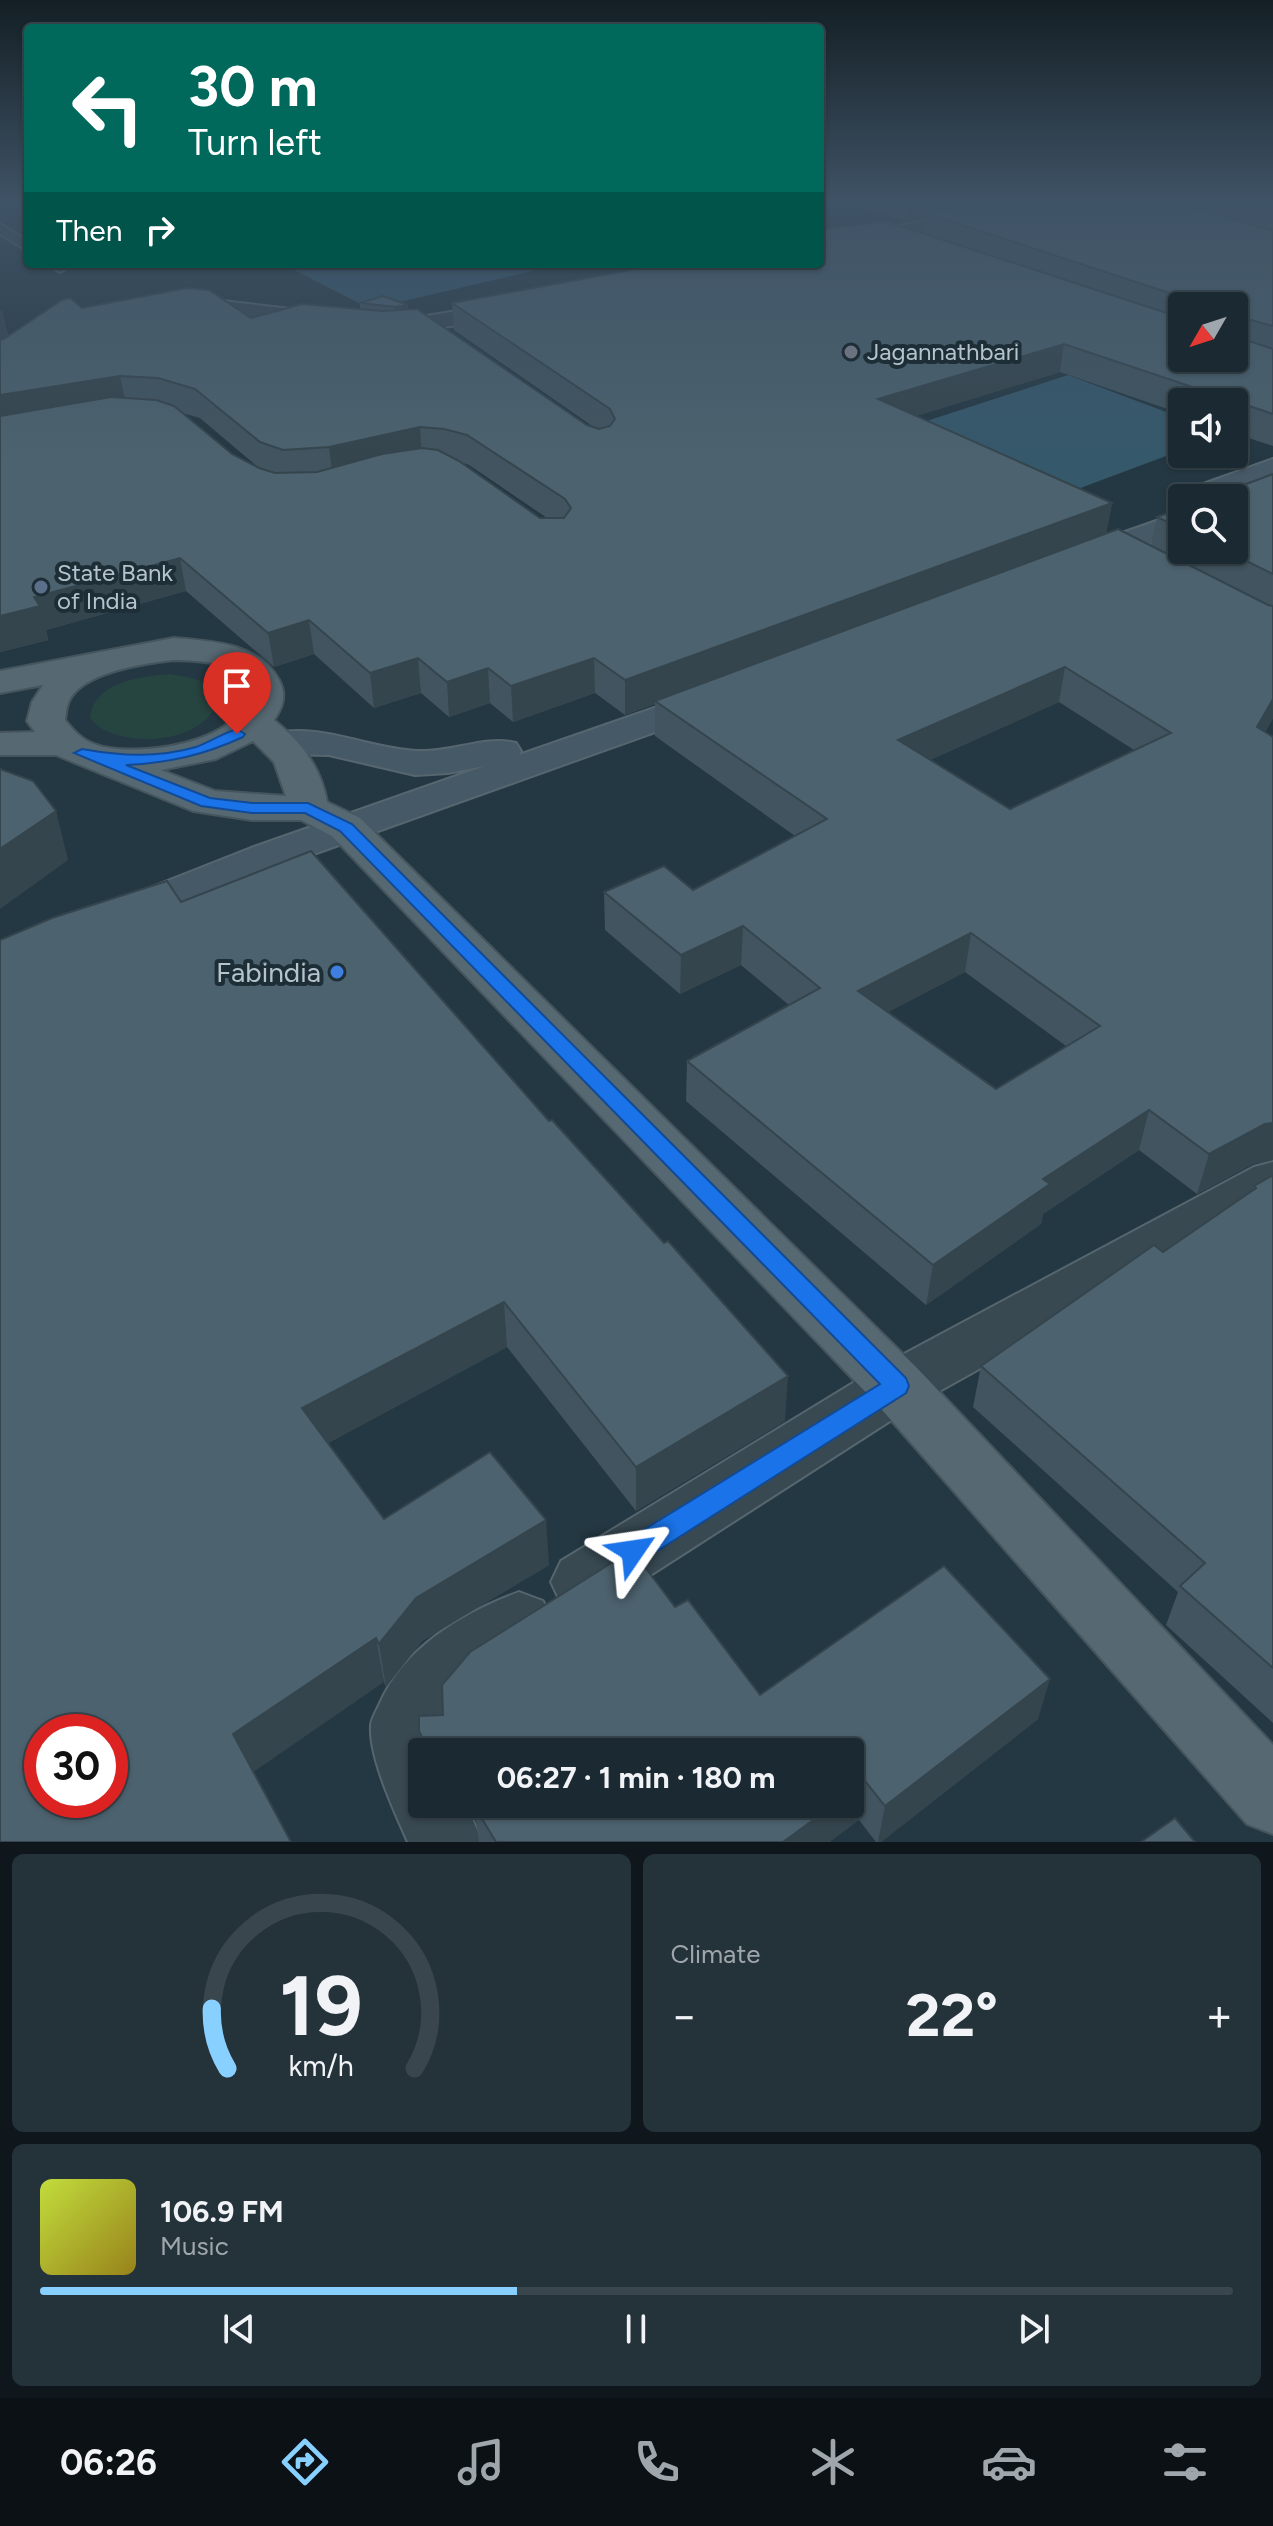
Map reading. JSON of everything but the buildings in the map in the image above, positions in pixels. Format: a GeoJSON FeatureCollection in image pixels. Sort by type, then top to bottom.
{"type":"FeatureCollection","features":[{"type":"Feature","properties":{"kind":"main road"},"geometry":{"type":"LineString","coordinates":[[0,682],[174,649],[211,652],[241,661],[261,675],[267,694],[259,715],[266,732],[305,780],[327,818],[897,1386],[1273,1798]]}},
{"type":"Feature","properties":{"kind":"main road"},"geometry":{"type":"LineString","coordinates":[[99,664],[69,681],[51,700],[46,721],[72,748],[207,802],[327,818]]}},
{"type":"Feature","properties":{"kind":"main road"},"geometry":{"type":"LineString","coordinates":[[0,744],[72,748],[119,760],[161,759],[203,750],[237,734],[266,732]]}},
{"type":"Feature","properties":{"kind":"street"},"geometry":{"type":"LineString","coordinates":[[158,303],[364,326],[425,325],[530,305]]}},
{"type":"Feature","properties":{"kind":"street"},"geometry":{"type":"LineString","coordinates":[[425,325],[448,341]]}},
{"type":"Feature","properties":{"kind":"street"},"geometry":{"type":"LineString","coordinates":[[1230,484],[1273,468]]}},
{"type":"Feature","properties":{"kind":"street"},"geometry":{"type":"LineString","coordinates":[[1248,496],[1273,487]]}},
{"type":"Feature","properties":{"kind":"street"},"geometry":{"type":"LineString","coordinates":[[1168,508],[1050,560],[1113,546],[1168,526]]}},
{"type":"Feature","properties":{"kind":"street"},"geometry":{"type":"LineString","coordinates":[[1113,546],[1153,567]]}},
{"type":"Feature","properties":{"kind":"street"},"geometry":{"type":"LineString","coordinates":[[87,929],[239,865],[327,818],[557,757],[735,679],[510,749],[451,762],[389,760],[336,745],[266,732]]}},
{"type":"Feature","properties":{"kind":"street"},"geometry":{"type":"LineString","coordinates":[[409,1738],[406,1725],[421,1695],[448,1667],[897,1386],[1273,1181]]}},
{"type":"Feature","properties":{"kind":"street"},"geometry":{"type":"LineString","coordinates":[[434,1818],[445,1842]]}},
{"type":"Feature","properties":{"kind":"green space"},"geometry":{"type":"Polygon","coordinates":[[[169,674],[202,682],[218,694],[213,711],[201,724],[163,738],[141,739],[103,729],[90,718],[93,706],[109,689],[132,680],[169,674]]]}},
{"type":"Feature","properties":{"kind":"water"},"geometry":{"type":"Polygon","coordinates":[[[327,287],[465,287],[370,309],[327,287]]]}},
{"type":"Feature","properties":{"kind":"water"},"geometry":{"type":"Polygon","coordinates":[[[1068,375],[1168,413],[1168,455],[1059,496],[905,428],[1068,375]]]}},
{"type":"Feature","properties":{"kind":"place","name":"Jagannathbari"},"geometry":{"type":"Point","coordinates":[851,352]}},
{"type":"Feature","properties":{"kind":"place","name":"State Bank of India"},"geometry":{"type":"Point","coordinates":[41,587]}},
{"type":"Feature","properties":{"kind":"place","name":"Fabindia"},"geometry":{"type":"Point","coordinates":[337,972]}},
{"type":"Feature","properties":{"kind":"route"},"geometry":{"type":"LineString","coordinates":[[237,734],[203,750],[161,759],[119,760],[82,753],[207,802],[252,808],[308,808],[346,827],[897,1386],[633,1551]]}}]}
